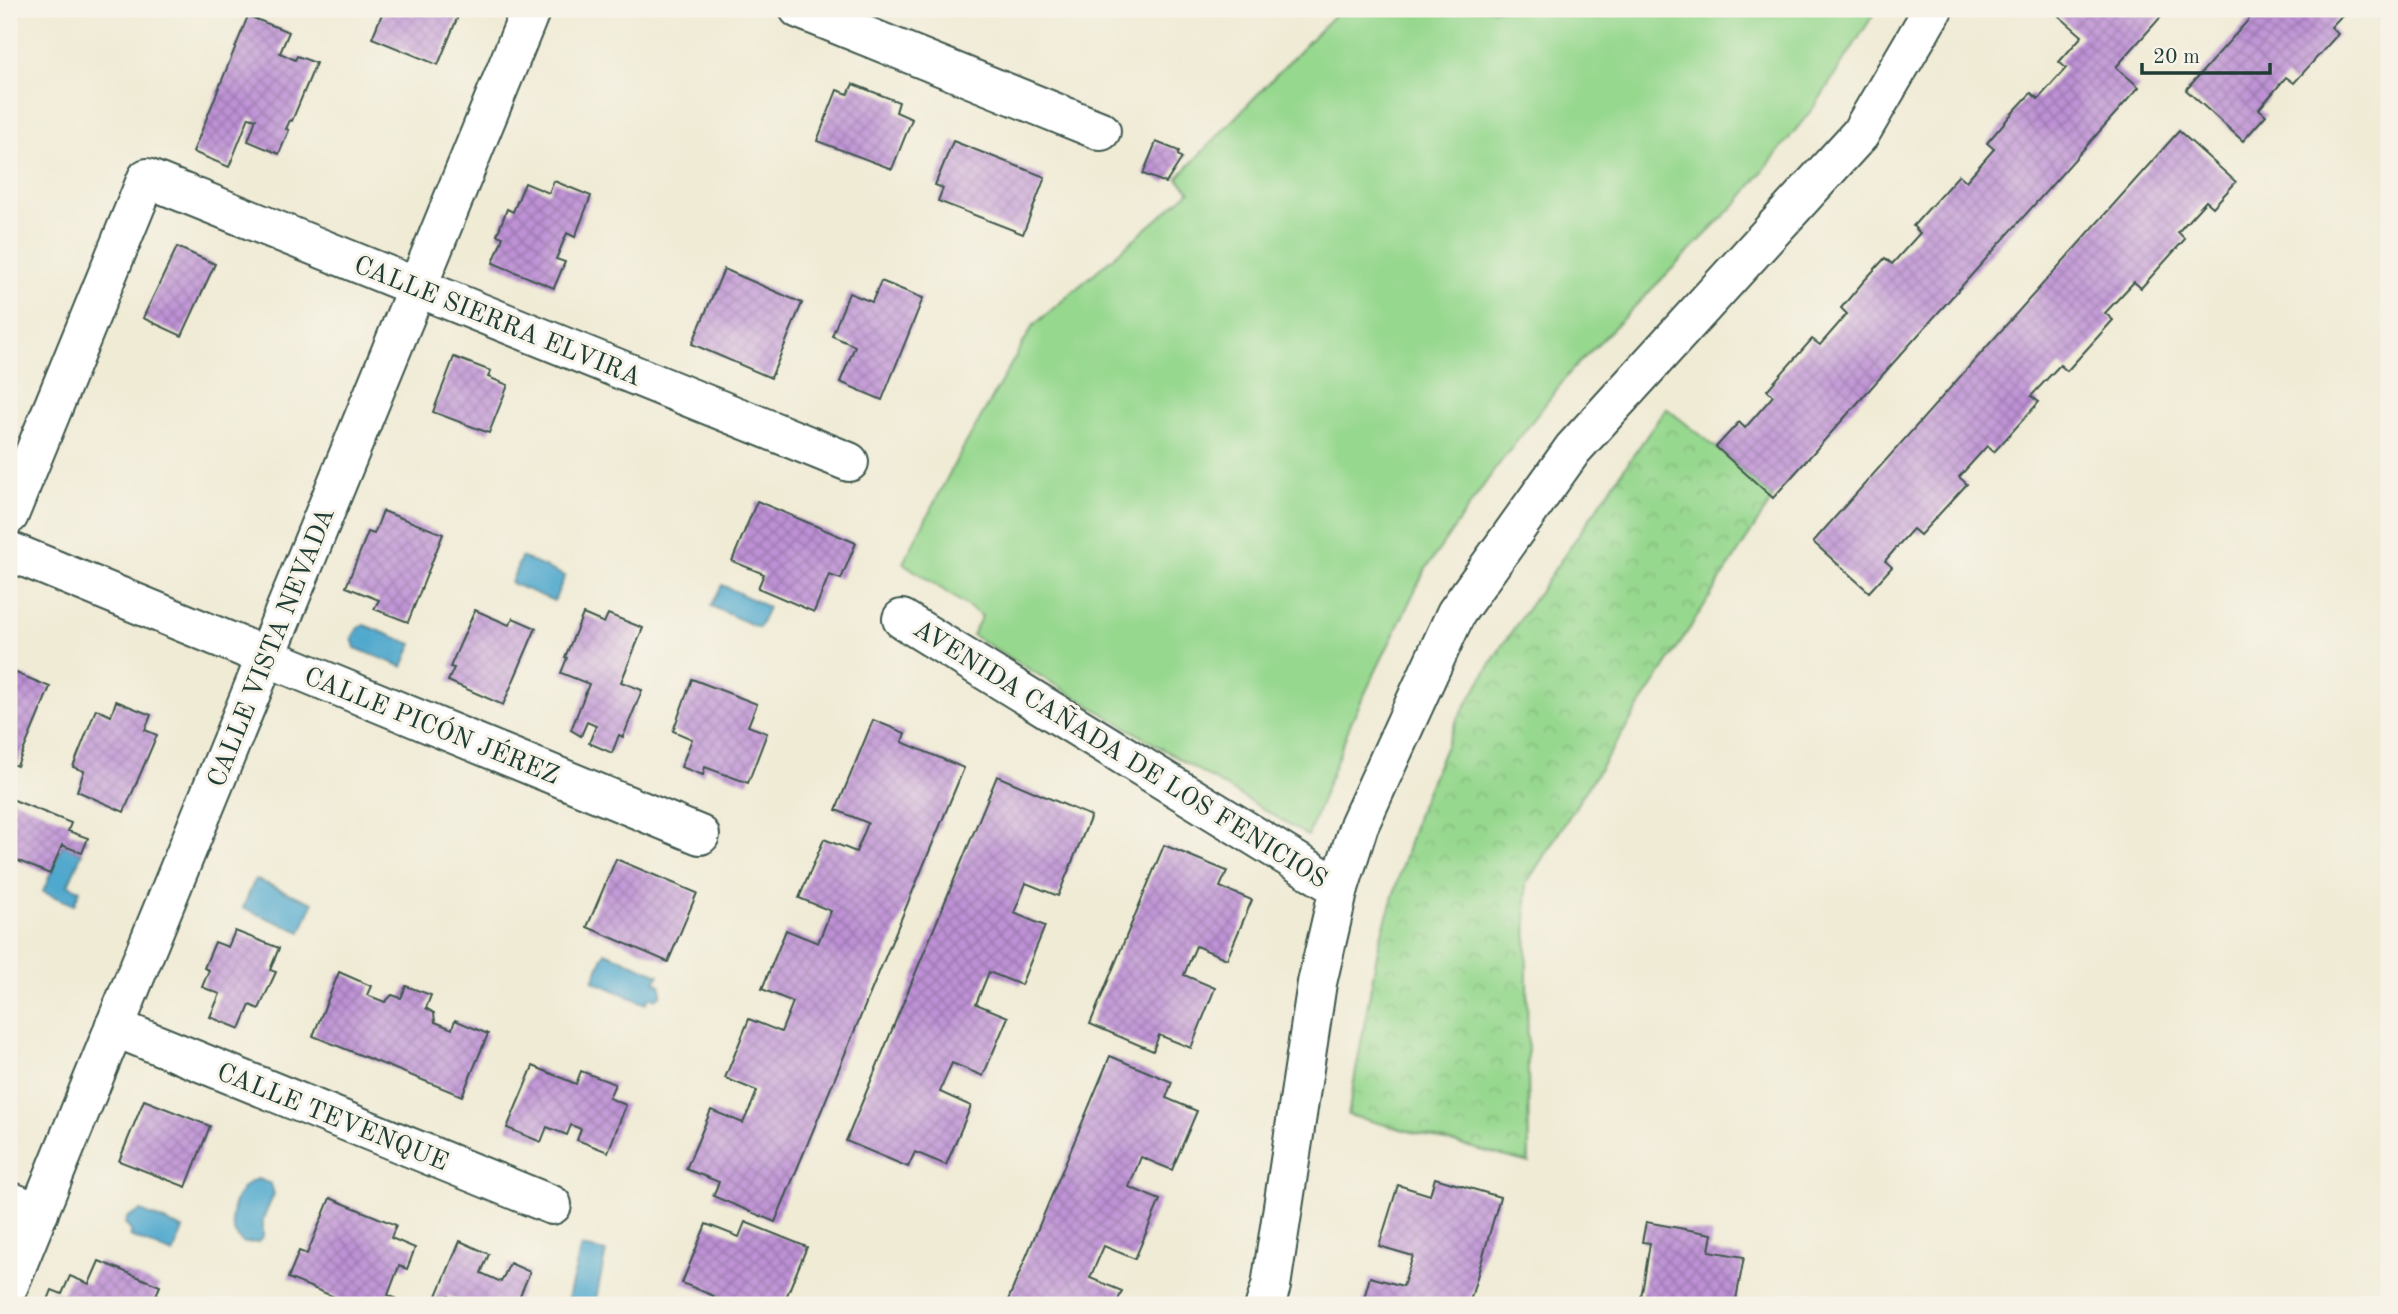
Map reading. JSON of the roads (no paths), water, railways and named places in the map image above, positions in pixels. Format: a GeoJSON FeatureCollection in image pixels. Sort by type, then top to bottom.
{"type":"FeatureCollection","features":[{"type":"Feature","properties":{"kind":"street","name":"CALLE VISTA NEVADA"},"geometry":{"type":"LineString","coordinates":[[9,1286],[24,1207],[114,1027],[531,9]]}},
{"type":"Feature","properties":{"kind":"street"},"geometry":{"type":"LineString","coordinates":[[799,9],[1101,131]]}},
{"type":"Feature","properties":{"kind":"street","name":"AVENIDA CAÑADA DE LOS FENICIOS"},"geometry":{"type":"LineString","coordinates":[[1265,1305],[1271,1286],[1317,983],[1339,888],[1359,825],[1456,613],[1573,449],[1860,134],[1933,9]]}},
{"type":"Feature","properties":{"kind":"street","name":"CALLE SIERRA ELVIRA"},"geometry":{"type":"LineString","coordinates":[[9,515],[147,178],[849,463]]}},
{"type":"Feature","properties":{"kind":"street","name":"CALLE PICÓN JÉREZ"},"geometry":{"type":"LineString","coordinates":[[9,551],[700,835]]}},
{"type":"Feature","properties":{"kind":"street","name":"AVENIDA CAÑADA DE LOS FENICIOS"},"geometry":{"type":"LineString","coordinates":[[902,618],[1339,888]]}},
{"type":"Feature","properties":{"kind":"street","name":"CALLE TEVENQUE"},"geometry":{"type":"LineString","coordinates":[[114,1027],[552,1205]]}},
{"type":"Feature","properties":{"kind":"water"},"geometry":{"type":"Polygon","coordinates":[[[521,557],[565,576],[554,601],[511,583],[521,557]]]}},
{"type":"Feature","properties":{"kind":"water"},"geometry":{"type":"Polygon","coordinates":[[[722,585],[768,607],[759,628],[711,606],[722,585]]]}},
{"type":"Feature","properties":{"kind":"water"},"geometry":{"type":"Polygon","coordinates":[[[364,625],[412,644],[403,667],[355,648],[352,638],[358,628],[364,625]]]}},
{"type":"Feature","properties":{"kind":"water"},"geometry":{"type":"Polygon","coordinates":[[[62,845],[82,853],[68,885],[80,890],[74,905],[43,892],[62,845]]]}},
{"type":"Feature","properties":{"kind":"water"},"geometry":{"type":"Polygon","coordinates":[[[255,879],[313,903],[301,932],[243,908],[255,879]]]}},
{"type":"Feature","properties":{"kind":"water"},"geometry":{"type":"Polygon","coordinates":[[[605,952],[659,975],[655,981],[661,986],[661,995],[655,999],[649,998],[646,1004],[593,981],[605,952]]]}},
{"type":"Feature","properties":{"kind":"water"},"geometry":{"type":"Polygon","coordinates":[[[258,1179],[271,1184],[274,1194],[263,1219],[263,1237],[258,1242],[244,1243],[233,1228],[233,1208],[242,1190],[258,1179]]]}},
{"type":"Feature","properties":{"kind":"water"},"geometry":{"type":"Polygon","coordinates":[[[141,1211],[183,1229],[173,1254],[130,1236],[132,1233],[125,1223],[126,1220],[141,1211]]]}},
{"type":"Feature","properties":{"kind":"water"},"geometry":{"type":"Polygon","coordinates":[[[581,1247],[606,1252],[595,1303],[590,1305],[574,1305],[573,1299],[568,1298],[581,1247]]]}}]}
